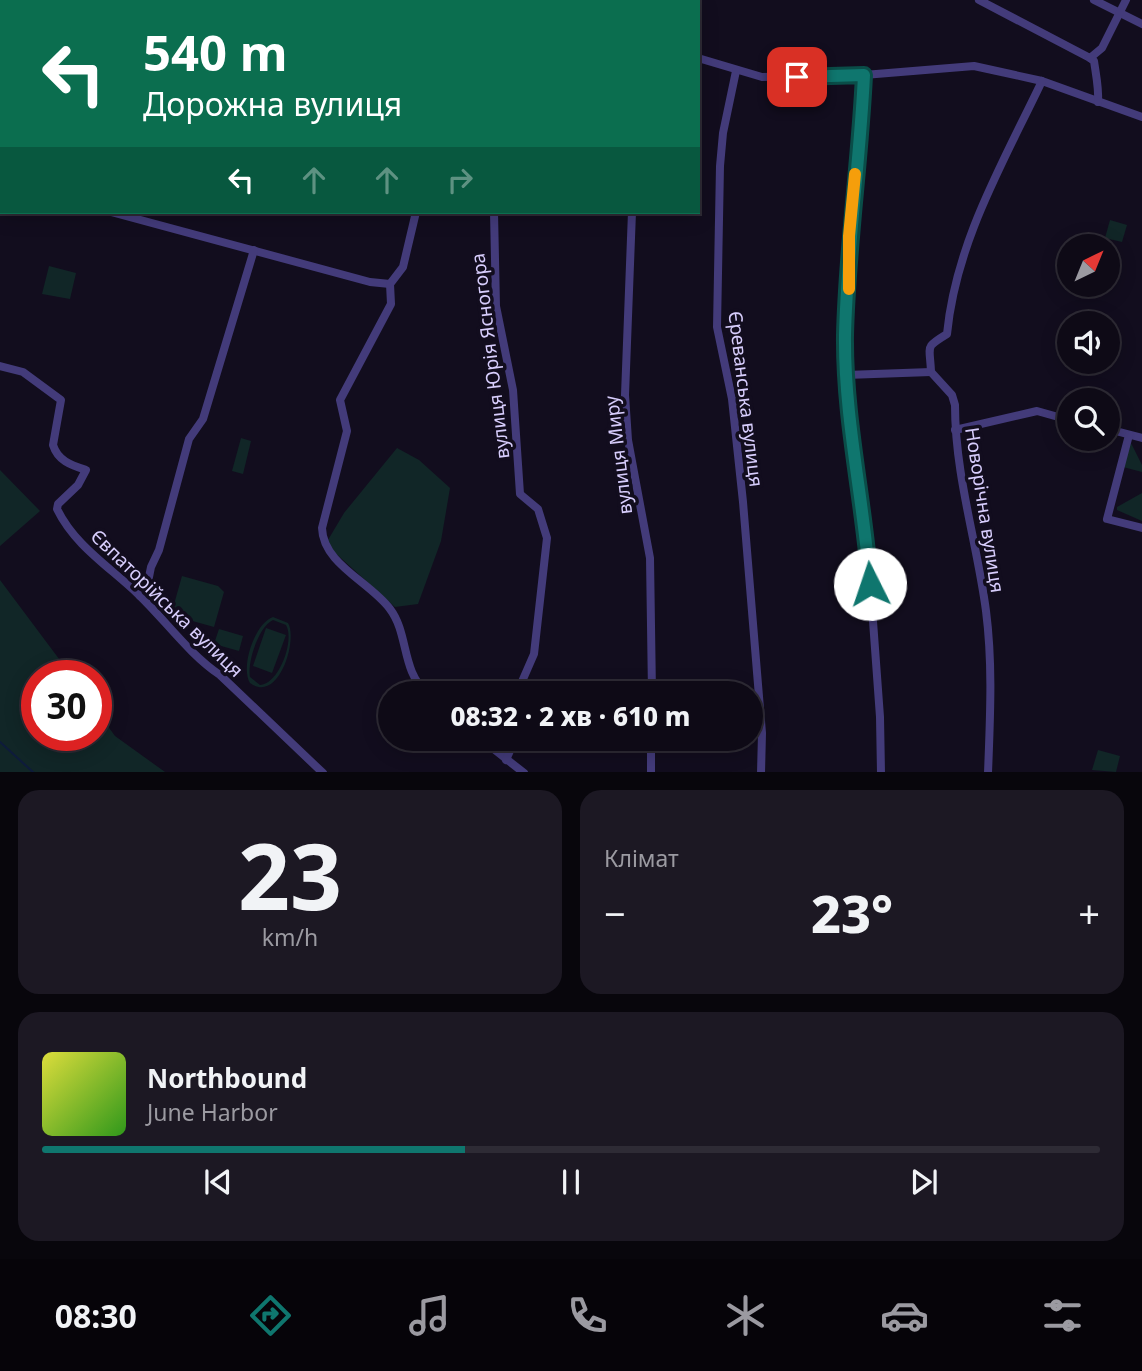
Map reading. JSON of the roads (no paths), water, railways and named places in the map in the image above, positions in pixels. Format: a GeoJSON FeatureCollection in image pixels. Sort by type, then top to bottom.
{"type":"FeatureCollection","features":[{"type":"Feature","properties":{"kind":"street"},"geometry":{"type":"LineString","coordinates":[[979,0],[1094,61],[1093,78],[1099,88],[1098,102]]}},
{"type":"Feature","properties":{"kind":"street"},"geometry":{"type":"LineString","coordinates":[[1094,0],[1142,24]]}},
{"type":"Feature","properties":{"kind":"street"},"geometry":{"type":"LineString","coordinates":[[1090,58],[1102,48],[1126,0]]}},
{"type":"Feature","properties":{"kind":"street"},"geometry":{"type":"LineString","coordinates":[[700,59],[762,77],[864,75],[974,66],[1042,81],[1142,117]]}},
{"type":"Feature","properties":{"kind":"street","name":"Єреванська вулиця"},"geometry":{"type":"LineString","coordinates":[[736,71],[723,134],[720,166],[717,327],[732,399],[741,489],[757,660],[761,772]]}},
{"type":"Feature","properties":{"kind":"street"},"geometry":{"type":"LineString","coordinates":[[864,75],[861,141],[849,236],[846,375],[867,539],[880,717],[881,772]]}},
{"type":"Feature","properties":{"kind":"street"},"geometry":{"type":"LineString","coordinates":[[846,375],[931,372],[930,344],[947,334],[950,299],[967,240],[1042,81]]}},
{"type":"Feature","properties":{"kind":"street"},"geometry":{"type":"LineString","coordinates":[[119,214],[370,282],[390,284]]}},
{"type":"Feature","properties":{"kind":"street"},"geometry":{"type":"LineString","coordinates":[[416,214],[403,267],[390,284],[391,304],[340,400],[347,431],[324,518],[322,538],[325,548],[393,613],[416,681]]}},
{"type":"Feature","properties":{"kind":"street","name":"вулиця Юрія Ясногора"},"geometry":{"type":"LineString","coordinates":[[494,214],[496,306],[513,390],[520,494],[538,509],[547,538],[534,654],[522,681]]}},
{"type":"Feature","properties":{"kind":"street","name":"вулиця Миру"},"geometry":{"type":"LineString","coordinates":[[632,214],[625,395],[628,440],[650,558],[652,681]]}},
{"type":"Feature","properties":{"kind":"street"},"geometry":{"type":"LineString","coordinates":[[140,596],[147,587],[150,567],[159,550],[188,439],[203,419],[254,250]]}},
{"type":"Feature","properties":{"kind":"street","name":"Євпаторійська вулиця"},"geometry":{"type":"LineString","coordinates":[[0,366],[23,372],[61,400],[53,445],[55,452],[60,459],[86,470],[78,485],[58,504],[57,509],[81,544],[140,596],[202,663],[220,675],[323,772]]}},
{"type":"Feature","properties":{"kind":"street","name":"Новорічна вулиця"},"geometry":{"type":"LineString","coordinates":[[931,372],[952,396],[961,483],[987,614],[991,679],[988,772]]}},
{"type":"Feature","properties":{"kind":"street"},"geometry":{"type":"LineString","coordinates":[[955,430],[1037,411],[1057,416]]}},
{"type":"Feature","properties":{"kind":"street"},"geometry":{"type":"LineString","coordinates":[[1120,432],[1142,438]]}},
{"type":"Feature","properties":{"kind":"street"},"geometry":{"type":"LineString","coordinates":[[1129,435],[1107,519],[1142,528]]}},
{"type":"Feature","properties":{"kind":"street"},"geometry":{"type":"LineString","coordinates":[[495,751],[524,772]]}},
{"type":"Feature","properties":{"kind":"street"},"geometry":{"type":"LineString","coordinates":[[506,760],[508,751]]}},
{"type":"Feature","properties":{"kind":"street"},"geometry":{"type":"LineString","coordinates":[[651,772],[652,751]]}},
{"type":"Feature","properties":{"kind":"waterway"},"geometry":{"type":"LineString","coordinates":[[0,742],[33,772]]}}]}
